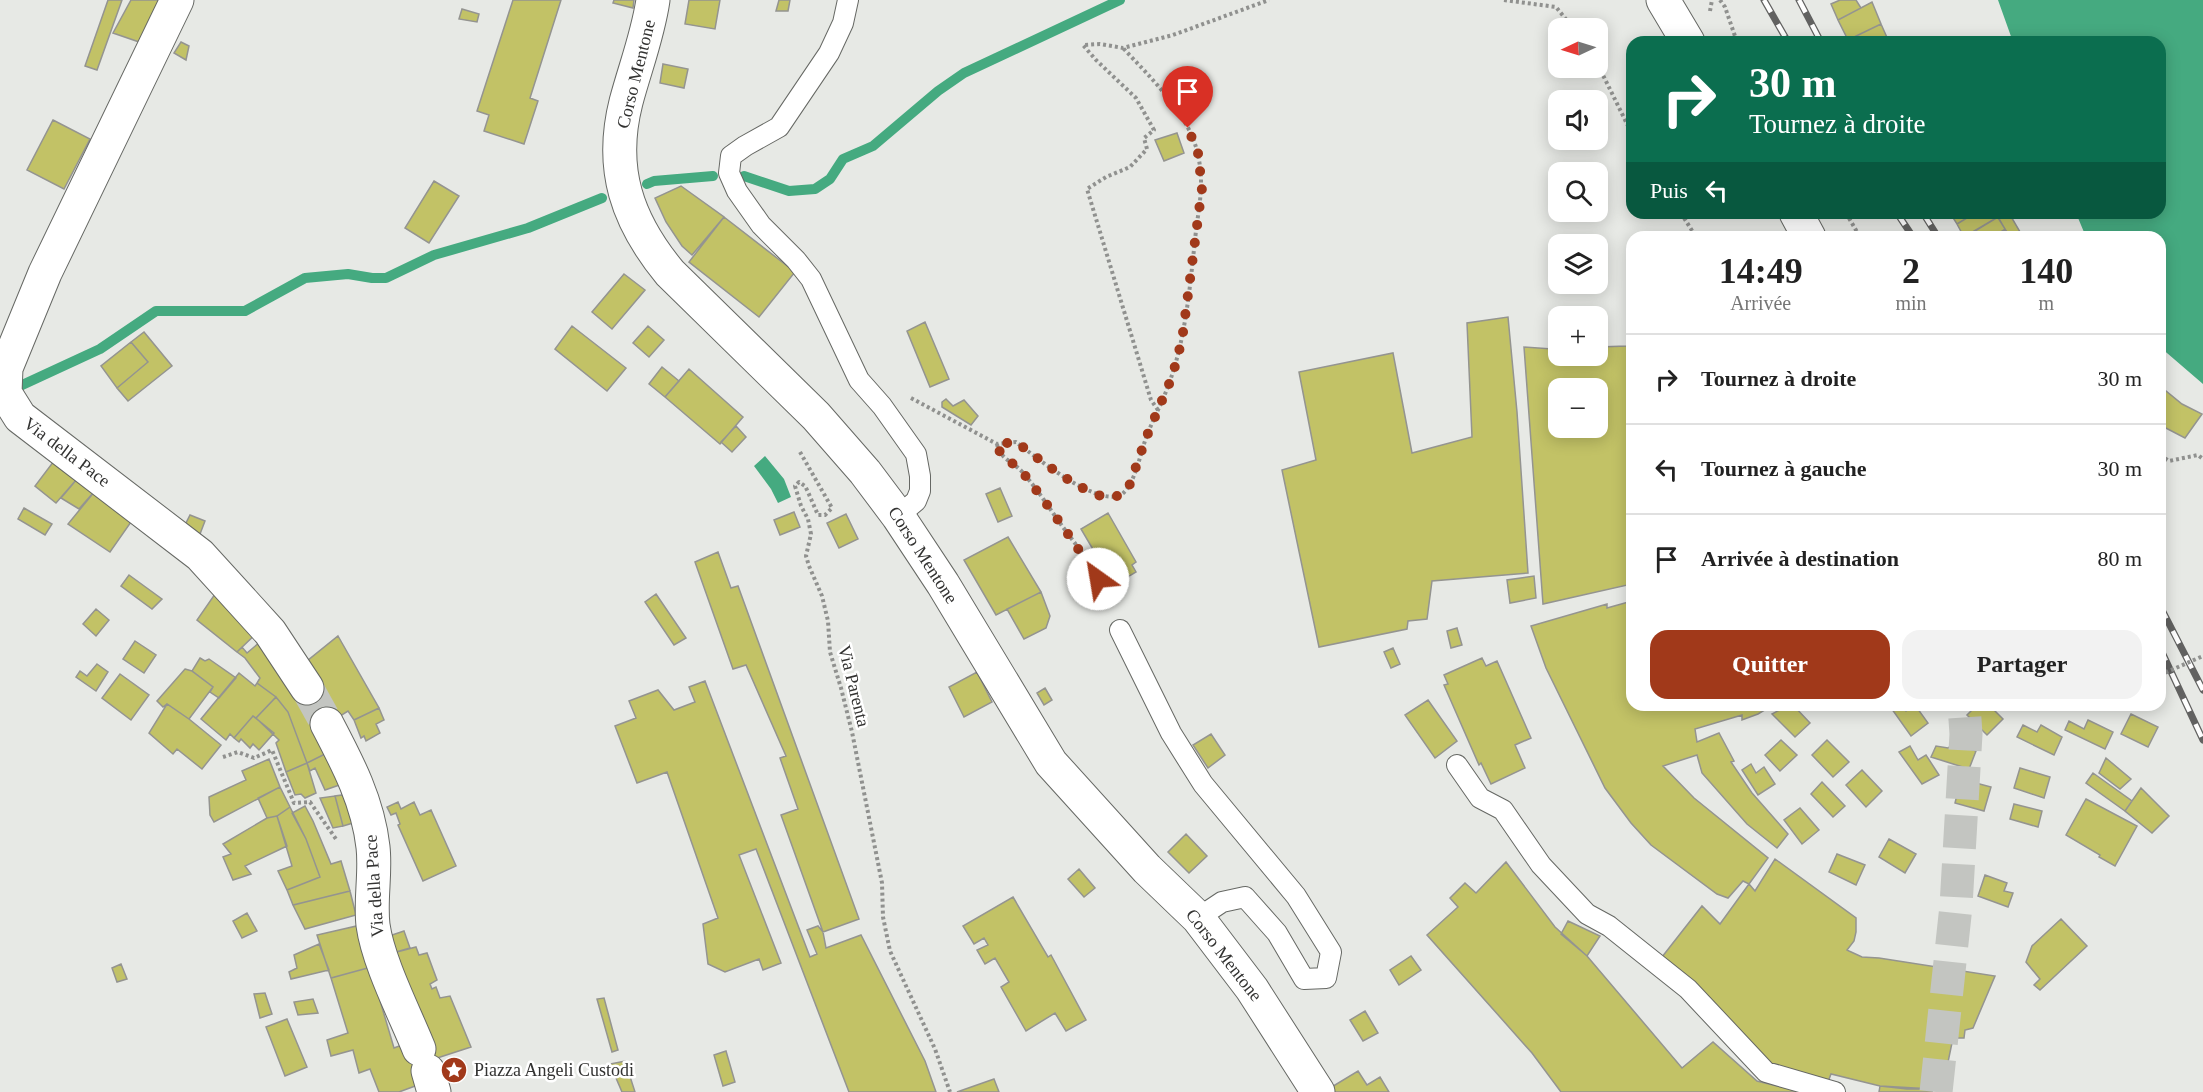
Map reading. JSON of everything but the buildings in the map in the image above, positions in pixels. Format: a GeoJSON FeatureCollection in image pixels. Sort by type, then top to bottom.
{"type":"FeatureCollection","features":[{"type":"Feature","properties":{"kind":"main road","name":"Via della Pace"},"geometry":{"type":"LineString","coordinates":[[177,0],[45,273],[6,368],[5,393],[20,417],[200,555],[270,632],[307,688]]}},
{"type":"Feature","properties":{"kind":"main road","name":"Corso Mentone"},"geometry":{"type":"LineString","coordinates":[[652,0],[644,44],[624,112],[619,149],[626,197],[637,224],[654,254],[670,273],[816,416],[865,472],[898,516],[943,584],[1051,763],[1140,862],[1198,918],[1252,989],[1318,1092]]}},
{"type":"Feature","properties":{"kind":"main road"},"geometry":{"type":"LineString","coordinates":[[1663,0],[1684,36]]}},
{"type":"Feature","properties":{"kind":"main road","name":"Via della Pace"},"geometry":{"type":"LineString","coordinates":[[327,724],[354,775],[369,818],[374,849],[373,925],[379,950],[427,1071]]}},
{"type":"Feature","properties":{"kind":"lane"},"geometry":{"type":"LineString","coordinates":[[848,0],[843,23],[829,53],[778,128],[731,156],[729,173],[736,191],[761,225],[796,260],[811,279],[859,380],[882,406],[916,453],[920,490],[916,501],[898,516]]}},
{"type":"Feature","properties":{"kind":"lane"},"geometry":{"type":"LineString","coordinates":[[1120,630],[1171,733],[1203,784],[1296,896],[1331,952],[1326,978],[1304,979],[1277,933],[1245,897],[1222,902],[1198,918]]}},
{"type":"Feature","properties":{"kind":"lane"},"geometry":{"type":"LineString","coordinates":[[1457,765],[1480,798],[1503,810],[1541,864],[1587,914],[1609,926],[1688,989],[1766,1071],[1835,1092]]}},
{"type":"Feature","properties":{"kind":"path"},"geometry":{"type":"LineString","coordinates":[[1159,410],[1151,400],[1087,189],[1130,167],[1147,150],[1144,138],[1154,130],[1136,98],[1083,45],[1100,44],[1123,48],[1173,35],[1269,0]]}},
{"type":"Feature","properties":{"kind":"path"},"geometry":{"type":"LineString","coordinates":[[1504,0],[1556,7],[1565,18]]}},
{"type":"Feature","properties":{"kind":"path"},"geometry":{"type":"LineString","coordinates":[[1720,0],[1725,7],[1735,36]]}},
{"type":"Feature","properties":{"kind":"path"},"geometry":{"type":"LineString","coordinates":[[907,396],[997,444],[1016,442],[1093,493],[1108,498],[1114,497],[1124,493],[1130,484],[1146,438],[1172,377],[1182,340],[1202,188],[1198,153],[1188,128],[1164,94],[1123,48]]}},
{"type":"Feature","properties":{"kind":"path"},"geometry":{"type":"LineString","coordinates":[[1604,78],[1626,122]]}},
{"type":"Feature","properties":{"kind":"path"},"geometry":{"type":"LineString","coordinates":[[997,444],[998,451],[1022,471],[1078,549],[1107,594],[1120,630]]}},
{"type":"Feature","properties":{"kind":"path","name":"Via Parenta"},"geometry":{"type":"LineString","coordinates":[[798,448],[832,508],[825,515],[818,515],[805,486],[799,482],[795,486],[801,507],[808,519],[811,534],[806,556],[822,596],[828,621],[830,652],[852,732],[882,883],[883,917],[890,951],[935,1049],[950,1092]]}},
{"type":"Feature","properties":{"kind":"path"},"geometry":{"type":"LineString","coordinates":[[2166,459],[2169,461],[2198,455],[2203,459]]}},
{"type":"Feature","properties":{"kind":"path"},"geometry":{"type":"LineString","coordinates":[[2166,672],[2203,656]]}},
{"type":"Feature","properties":{"kind":"path"},"geometry":{"type":"LineString","coordinates":[[223,757],[238,752],[254,758],[272,750],[294,804],[310,802],[337,840]]}},
{"type":"Feature","properties":{"kind":"shaded area"},"geometry":{"type":"Polygon","coordinates":[[[1998,0],[2203,0],[2203,384],[2166,352],[2166,231],[2084,231],[2078,219],[2166,219],[2166,36],[2011,36],[1998,0]]]}},
{"type":"Feature","properties":{"kind":"shaded area"},"geometry":{"type":"Polygon","coordinates":[[[765,456],[784,479],[791,497],[778,503],[754,466],[765,456]]]}},
{"type":"Feature","properties":{"kind":"waterway"},"geometry":{"type":"LineString","coordinates":[[744,176],[789,191],[815,189],[830,179],[843,159],[873,146],[938,91],[964,73],[1120,0]]}},
{"type":"Feature","properties":{"kind":"waterway"},"geometry":{"type":"LineString","coordinates":[[647,184],[654,181],[713,176]]}},
{"type":"Feature","properties":{"kind":"waterway"},"geometry":{"type":"LineString","coordinates":[[20,386],[100,349],[156,311],[245,311],[305,278],[348,274],[386,278],[434,255],[528,228],[602,198]]}},
{"type":"Feature","properties":{"kind":"tunnel"},"geometry":{"type":"LineString","coordinates":[[307,688],[327,724]]}},
{"type":"Feature","properties":{"kind":"tunnel"},"geometry":{"type":"LineString","coordinates":[[1936,1092],[1956,906],[1966,734],[1964,711]]}},
{"type":"Feature","properties":{"kind":"railway"},"geometry":{"type":"LineString","coordinates":[[1764,0],[1785,36]]}},
{"type":"Feature","properties":{"kind":"railway"},"geometry":{"type":"LineString","coordinates":[[1799,0],[1818,36]]}},
{"type":"Feature","properties":{"kind":"railway"},"geometry":{"type":"LineString","coordinates":[[1901,219],[1909,231]]}},
{"type":"Feature","properties":{"kind":"railway"},"geometry":{"type":"LineString","coordinates":[[1927,219],[1934,231]]}},
{"type":"Feature","properties":{"kind":"railway"},"geometry":{"type":"LineString","coordinates":[[2166,618],[2203,690]]}},
{"type":"Feature","properties":{"kind":"railway"},"geometry":{"type":"LineString","coordinates":[[2166,661],[2203,740]]}},
{"type":"Feature","properties":{"kind":"place","name":"Piazza Angeli Custodi"},"geometry":{"type":"Point","coordinates":[454,1070]}},
{"type":"Feature","properties":{"kind":"route"},"geometry":{"type":"LineString","coordinates":[[1098,579],[1022,471],[1003,457],[998,451],[997,444],[1016,442],[1070,480],[1093,493],[1108,498],[1124,493],[1130,484],[1146,438],[1172,377],[1182,340],[1202,188],[1198,153],[1188,128]]}}]}
